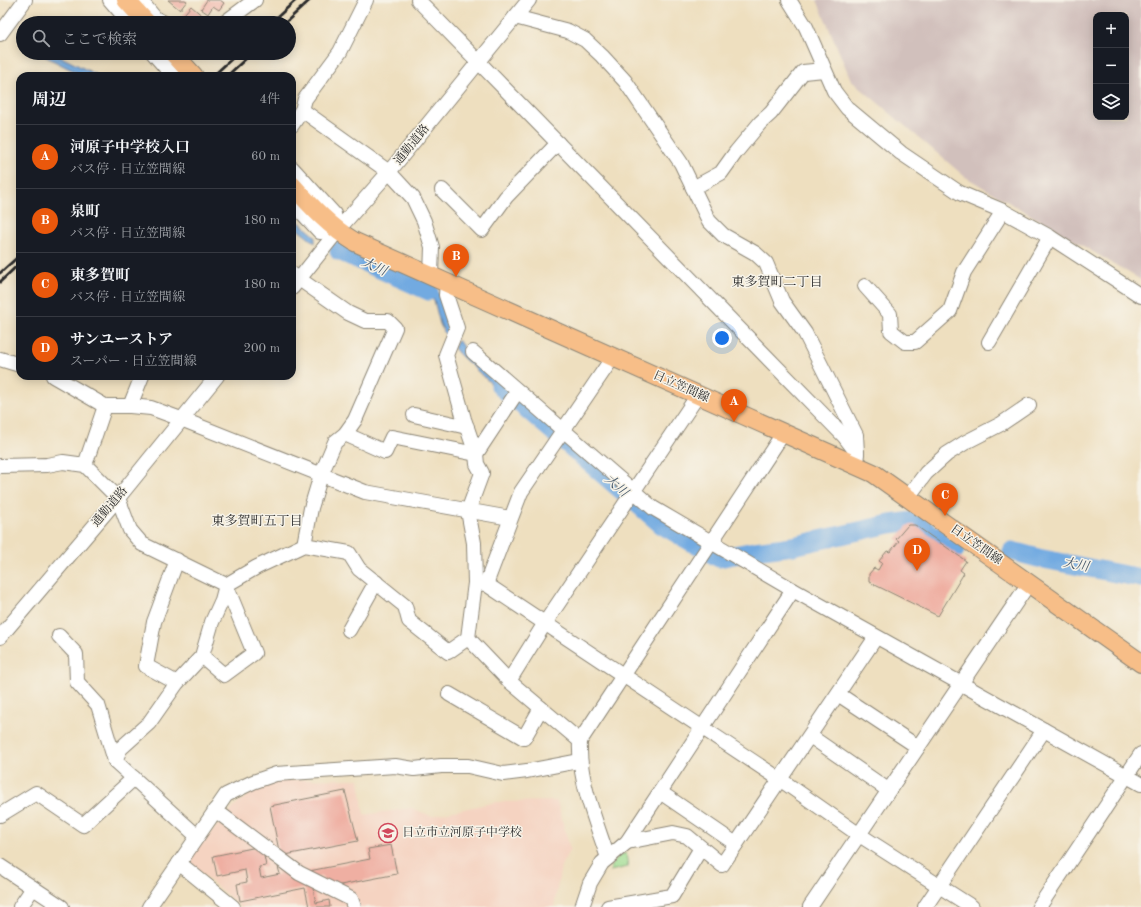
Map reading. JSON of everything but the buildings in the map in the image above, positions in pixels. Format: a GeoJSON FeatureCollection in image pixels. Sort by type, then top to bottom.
{"type":"FeatureCollection","features":[{"type":"Feature","properties":{"kind":"main road"},"geometry":{"type":"LineString","coordinates":[[126,0],[140,16]]}},
{"type":"Feature","properties":{"kind":"main road"},"geometry":{"type":"LineString","coordinates":[[183,60],[191,72]]}},
{"type":"Feature","properties":{"kind":"main road","name":"日立笠間線"},"geometry":{"type":"LineString","coordinates":[[296,189],[337,231],[355,242],[439,278],[698,395],[784,432],[857,459],[873,473],[1141,663]]}},
{"type":"Feature","properties":{"kind":"street"},"geometry":{"type":"LineString","coordinates":[[0,34],[25,0]]}},
{"type":"Feature","properties":{"kind":"street"},"geometry":{"type":"LineString","coordinates":[[110,0],[124,16]]}},
{"type":"Feature","properties":{"kind":"street"},"geometry":{"type":"LineString","coordinates":[[140,0],[153,16]]}},
{"type":"Feature","properties":{"kind":"street"},"geometry":{"type":"LineString","coordinates":[[233,16],[255,0]]}},
{"type":"Feature","properties":{"kind":"street"},"geometry":{"type":"LineString","coordinates":[[296,119],[302,110],[305,99],[340,52],[366,0]]}},
{"type":"Feature","properties":{"kind":"street"},"geometry":{"type":"LineString","coordinates":[[418,0],[480,61],[844,436],[857,459]]}},
{"type":"Feature","properties":{"kind":"street","name":"通勤道路"},"geometry":{"type":"LineString","coordinates":[[296,279],[389,172],[529,0]]}},
{"type":"Feature","properties":{"kind":"street"},"geometry":{"type":"LineString","coordinates":[[789,0],[806,27],[834,91],[848,108],[901,153],[960,192],[1003,211],[1050,236],[1141,296]]}},
{"type":"Feature","properties":{"kind":"street"},"geometry":{"type":"LineString","coordinates":[[515,17],[568,32],[585,40],[602,56],[625,81],[651,117],[680,163],[709,222],[723,236],[755,253],[766,263],[782,301],[805,333],[856,435],[857,459]]}},
{"type":"Feature","properties":{"kind":"street"},"geometry":{"type":"LineString","coordinates":[[159,60],[170,72]]}},
{"type":"Feature","properties":{"kind":"street"},"geometry":{"type":"LineString","coordinates":[[693,188],[721,173],[736,152],[760,123],[771,113],[803,72],[824,70]]}},
{"type":"Feature","properties":{"kind":"street"},"geometry":{"type":"LineString","coordinates":[[302,110],[389,172],[413,198],[424,221],[439,278],[457,328],[446,355],[476,454],[477,464],[482,473],[468,511],[481,584],[545,623],[781,780],[858,834],[972,907]]}},
{"type":"Feature","properties":{"kind":"street"},"geometry":{"type":"LineString","coordinates":[[442,190],[482,230],[506,197],[558,143]]}},
{"type":"Feature","properties":{"kind":"street"},"geometry":{"type":"LineString","coordinates":[[296,172],[334,214],[337,231],[320,232],[296,206]]}},
{"type":"Feature","properties":{"kind":"street"},"geometry":{"type":"LineString","coordinates":[[865,286],[890,314],[891,331],[906,342],[915,342],[950,311],[956,300],[964,272],[1003,211]]}},
{"type":"Feature","properties":{"kind":"street"},"geometry":{"type":"LineString","coordinates":[[989,342],[1050,236]]}},
{"type":"Feature","properties":{"kind":"street"},"geometry":{"type":"LineString","coordinates":[[296,281],[348,313],[365,321],[388,321],[395,328],[355,420],[345,434],[335,442],[321,475],[310,508],[304,545]]}},
{"type":"Feature","properties":{"kind":"street"},"geometry":{"type":"LineString","coordinates":[[473,352],[515,396],[631,496],[653,508],[690,532],[708,548],[733,556],[876,637],[1126,774],[1141,784]]}},
{"type":"Feature","properties":{"kind":"street"},"geometry":{"type":"LineString","coordinates":[[115,761],[120,750],[149,723],[177,683],[202,656],[212,622],[222,600],[226,585],[257,567],[304,545],[349,553],[359,569],[405,606],[409,621],[448,652],[468,638],[481,584],[521,492],[613,357]]}},
{"type":"Feature","properties":{"kind":"street"},"geometry":{"type":"LineString","coordinates":[[0,359],[16,364]]}},
{"type":"Feature","properties":{"kind":"street"},"geometry":{"type":"LineString","coordinates":[[60,380],[105,406],[151,408],[365,492],[510,518]]}},
{"type":"Feature","properties":{"kind":"street"},"geometry":{"type":"LineString","coordinates":[[130,406],[140,380]]}},
{"type":"Feature","properties":{"kind":"street","name":"通勤道路"},"geometry":{"type":"LineString","coordinates":[[0,637],[118,498],[214,380]]}},
{"type":"Feature","properties":{"kind":"street"},"geometry":{"type":"LineString","coordinates":[[509,681],[545,623],[698,395]]}},
{"type":"Feature","properties":{"kind":"street"},"geometry":{"type":"LineString","coordinates":[[476,454],[515,396]]}},
{"type":"Feature","properties":{"kind":"street"},"geometry":{"type":"LineString","coordinates":[[908,497],[926,473],[947,454],[966,442],[1001,424],[1028,405]]}},
{"type":"Feature","properties":{"kind":"street"},"geometry":{"type":"LineString","coordinates":[[85,465],[105,406]]}},
{"type":"Feature","properties":{"kind":"street"},"geometry":{"type":"LineString","coordinates":[[414,414],[467,426]]}},
{"type":"Feature","properties":{"kind":"street"},"geometry":{"type":"LineString","coordinates":[[608,858],[579,761],[580,741],[784,432]]}},
{"type":"Feature","properties":{"kind":"street"},"geometry":{"type":"LineString","coordinates":[[345,434],[385,452],[392,438],[476,454]]}},
{"type":"Feature","properties":{"kind":"street"},"geometry":{"type":"LineString","coordinates":[[0,466],[47,465],[63,462],[85,465],[118,498],[130,530],[142,544],[226,585],[254,653],[224,675],[202,656]]}},
{"type":"Feature","properties":{"kind":"street"},"geometry":{"type":"LineString","coordinates":[[177,560],[154,622],[146,666],[177,683]]}},
{"type":"Feature","properties":{"kind":"street"},"geometry":{"type":"LineString","coordinates":[[349,630],[376,582]]}},
{"type":"Feature","properties":{"kind":"street"},"geometry":{"type":"LineString","coordinates":[[810,907],[1029,583]]}},
{"type":"Feature","properties":{"kind":"street"},"geometry":{"type":"LineString","coordinates":[[582,907],[590,883],[602,863],[627,842],[793,590]]}},
{"type":"Feature","properties":{"kind":"street"},"geometry":{"type":"LineString","coordinates":[[59,636],[76,654],[77,682],[98,705],[115,761],[197,836]]}},
{"type":"Feature","properties":{"kind":"street"},"geometry":{"type":"LineString","coordinates":[[627,842],[673,833],[687,836],[722,865],[781,780],[876,637]]}},
{"type":"Feature","properties":{"kind":"street"},"geometry":{"type":"LineString","coordinates":[[468,638],[509,681],[580,741]]}},
{"type":"Feature","properties":{"kind":"street"},"geometry":{"type":"LineString","coordinates":[[449,694],[524,738],[541,708]]}},
{"type":"Feature","properties":{"kind":"street"},"geometry":{"type":"LineString","coordinates":[[838,694],[918,747]]}},
{"type":"Feature","properties":{"kind":"street"},"geometry":{"type":"LineString","coordinates":[[925,907],[1044,730]]}},
{"type":"Feature","properties":{"kind":"street"},"geometry":{"type":"LineString","coordinates":[[810,736],[888,790]]}},
{"type":"Feature","properties":{"kind":"street"},"geometry":{"type":"LineString","coordinates":[[1039,907],[1126,774],[1141,754]]}},
{"type":"Feature","properties":{"kind":"street"},"geometry":{"type":"LineString","coordinates":[[149,907],[226,795],[252,782],[276,774],[395,766],[414,769],[441,766],[468,766],[503,774],[579,761]]}},
{"type":"Feature","properties":{"kind":"street"},"geometry":{"type":"LineString","coordinates":[[0,815],[36,793],[83,825],[134,778]]}},
{"type":"Feature","properties":{"kind":"street"},"geometry":{"type":"LineString","coordinates":[[660,792],[736,844]]}},
{"type":"Feature","properties":{"kind":"street"},"geometry":{"type":"LineString","coordinates":[[215,810],[299,873],[351,899],[354,907]]}},
{"type":"Feature","properties":{"kind":"street"},"geometry":{"type":"LineString","coordinates":[[608,907],[672,896],[701,848]]}},
{"type":"Feature","properties":{"kind":"street"},"geometry":{"type":"LineString","coordinates":[[179,863],[233,907]]}},
{"type":"Feature","properties":{"kind":"street"},"geometry":{"type":"LineString","coordinates":[[0,866],[62,907]]}},
{"type":"Feature","properties":{"kind":"street"},"geometry":{"type":"LineString","coordinates":[[20,907],[34,888]]}},
{"type":"Feature","properties":{"kind":"shaded area"},"geometry":{"type":"Polygon","coordinates":[[[817,0],[1141,0],[1141,280],[964,176],[851,80],[817,0]]]}},
{"type":"Feature","properties":{"kind":"shaded area","name":"日立市立河原子中学校"},"geometry":{"type":"Polygon","coordinates":[[[359,779],[364,815],[411,808],[431,816],[496,802],[557,801],[570,849],[561,866],[554,907],[241,907],[186,860],[239,802],[270,780],[359,779]]]}},
{"type":"Feature","properties":{"kind":"green space"},"geometry":{"type":"Polygon","coordinates":[[[626,853],[628,867],[610,871],[615,859],[626,853]]]}},
{"type":"Feature","properties":{"kind":"water"},"geometry":{"type":"Polygon","coordinates":[[[52,60],[67,60],[91,72],[76,72],[52,60]]]}},
{"type":"Feature","properties":{"kind":"water"},"geometry":{"type":"Polygon","coordinates":[[[296,219],[315,236],[315,243],[296,228],[296,219]]]}},
{"type":"Feature","properties":{"kind":"water"},"geometry":{"type":"Polygon","coordinates":[[[340,249],[401,275],[398,282],[337,255],[340,249]]]}},
{"type":"Feature","properties":{"kind":"water"},"geometry":{"type":"Polygon","coordinates":[[[406,278],[439,293],[452,331],[448,340],[440,324],[434,300],[404,283],[406,278]]]}},
{"type":"Feature","properties":{"kind":"water"},"geometry":{"type":"Polygon","coordinates":[[[458,340],[465,350],[512,393],[508,399],[459,354],[454,348],[458,340]]]}},
{"type":"Feature","properties":{"kind":"waterway","name":"大川"},"geometry":{"type":"LineString","coordinates":[[339,251],[429,291]]}},
{"type":"Feature","properties":{"kind":"waterway","name":"大川"},"geometry":{"type":"LineString","coordinates":[[500,386],[662,525],[719,558],[754,551],[793,546],[890,524],[913,521],[955,550]]}},
{"type":"Feature","properties":{"kind":"waterway","name":"大川"},"geometry":{"type":"LineString","coordinates":[[1012,551],[1038,558],[1141,578]]}},
{"type":"Feature","properties":{"kind":"railway"},"geometry":{"type":"LineString","coordinates":[[279,16],[296,0]]}},
{"type":"Feature","properties":{"kind":"railway"},"geometry":{"type":"LineString","coordinates":[[293,16],[310,0]]}},
{"type":"Feature","properties":{"kind":"railway"},"geometry":{"type":"LineString","coordinates":[[217,72],[230,60]]}},
{"type":"Feature","properties":{"kind":"railway"},"geometry":{"type":"LineString","coordinates":[[231,72],[244,60]]}},
{"type":"Feature","properties":{"kind":"railway"},"geometry":{"type":"LineString","coordinates":[[0,273],[16,259]]}},
{"type":"Feature","properties":{"kind":"railway"},"geometry":{"type":"LineString","coordinates":[[0,282],[16,267]]}},
{"type":"Feature","properties":{"kind":"place","name":"泉町"},"geometry":{"type":"Point","coordinates":[456,277]}},
{"type":"Feature","properties":{"kind":"place","name":"河原子中学校入口"},"geometry":{"type":"Point","coordinates":[734,422]}},
{"type":"Feature","properties":{"kind":"place","name":"東多賀町"},"geometry":{"type":"Point","coordinates":[945,516]}},
{"type":"Feature","properties":{"kind":"place","name":"サンユーストア"},"geometry":{"type":"Point","coordinates":[917,571]}},
{"type":"Feature","properties":{"kind":"place","name":"日立市立河原子中学校"},"geometry":{"type":"Point","coordinates":[388,833]}},
{"type":"Feature","properties":{"kind":"district","name":"東多賀町二丁目"},"geometry":{"type":"Point","coordinates":[777,282]}},
{"type":"Feature","properties":{"kind":"district","name":"東多賀町五丁目"},"geometry":{"type":"Point","coordinates":[257,521]}}]}
